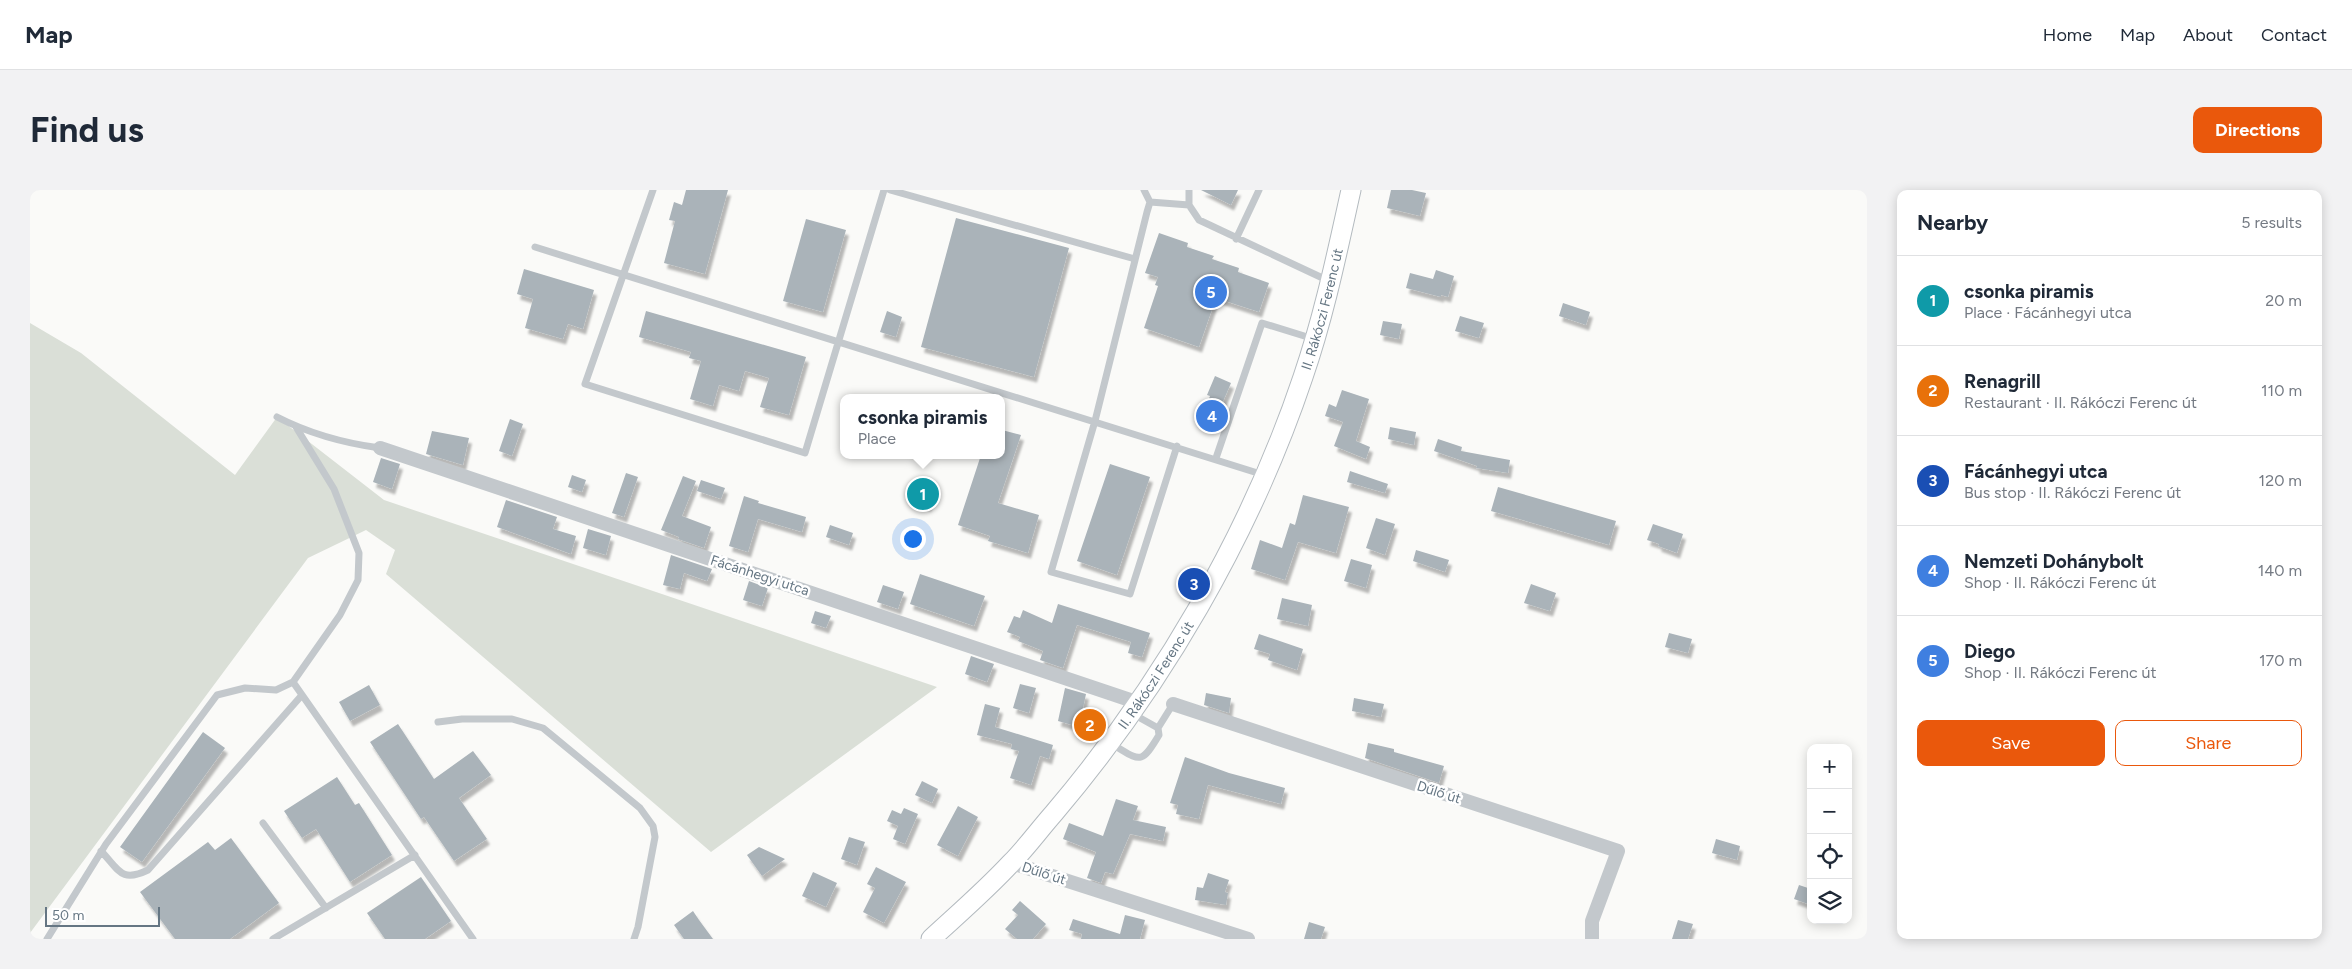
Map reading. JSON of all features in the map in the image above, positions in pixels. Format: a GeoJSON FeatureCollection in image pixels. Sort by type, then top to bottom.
{"type":"FeatureCollection","features":[{"type":"Feature","properties":{"kind":"main road","name":"II. Rákóczi Ferenc út"},"geometry":{"type":"LineString","coordinates":[[936,937],[1012,862],[1077,786],[1135,708],[1178,642],[1213,578],[1264,475],[1285,426],[1315,339],[1331,282],[1351,190]]}},
{"type":"Feature","properties":{"kind":"street","name":"Fácánhegyi utca"},"geometry":{"type":"LineString","coordinates":[[380,448],[1135,708]]}},
{"type":"Feature","properties":{"kind":"street","name":"Dűlő út"},"geometry":{"type":"LineString","coordinates":[[1173,704],[1618,851],[1592,921],[1592,939]]}},
{"type":"Feature","properties":{"kind":"street","name":"Dűlő út"},"geometry":{"type":"LineString","coordinates":[[1012,862],[1248,939]]}},
{"type":"Feature","properties":{"kind":"lane"},"geometry":{"type":"LineString","coordinates":[[653,190],[585,384],[805,453],[884,190]]}},
{"type":"Feature","properties":{"kind":"lane"},"geometry":{"type":"LineString","coordinates":[[890,190],[1135,259]]}},
{"type":"Feature","properties":{"kind":"lane"},"geometry":{"type":"LineString","coordinates":[[1144,190],[1150,202],[1095,421],[1051,572],[1130,594],[1177,446]]}},
{"type":"Feature","properties":{"kind":"lane"},"geometry":{"type":"LineString","coordinates":[[1189,190],[1189,205],[1199,220],[1331,282]]}},
{"type":"Feature","properties":{"kind":"lane"},"geometry":{"type":"LineString","coordinates":[[1236,239],[1259,190]]}},
{"type":"Feature","properties":{"kind":"lane"},"geometry":{"type":"LineString","coordinates":[[1150,202],[1189,205]]}},
{"type":"Feature","properties":{"kind":"lane"},"geometry":{"type":"LineString","coordinates":[[535,247],[1216,458],[1264,475]]}},
{"type":"Feature","properties":{"kind":"lane"},"geometry":{"type":"LineString","coordinates":[[1216,458],[1262,323],[1315,339]]}},
{"type":"Feature","properties":{"kind":"lane"},"geometry":{"type":"LineString","coordinates":[[277,417],[296,426],[337,440],[380,448]]}},
{"type":"Feature","properties":{"kind":"lane"},"geometry":{"type":"LineString","coordinates":[[47,939],[101,851],[217,695],[245,688],[276,690],[293,682],[340,615],[358,580],[359,553],[334,488],[296,426]]}},
{"type":"Feature","properties":{"kind":"lane"},"geometry":{"type":"LineString","coordinates":[[293,682],[473,939]]}},
{"type":"Feature","properties":{"kind":"lane"},"geometry":{"type":"LineString","coordinates":[[101,851],[121,872],[128,876],[135,876],[148,870],[302,695]]}},
{"type":"Feature","properties":{"kind":"lane"},"geometry":{"type":"LineString","coordinates":[[1158,728],[1173,704]]}},
{"type":"Feature","properties":{"kind":"lane"},"geometry":{"type":"LineString","coordinates":[[1109,743],[1134,757],[1142,758],[1147,755],[1160,735],[1158,728],[1135,708]]}},
{"type":"Feature","properties":{"kind":"lane"},"geometry":{"type":"LineString","coordinates":[[438,722],[462,719],[512,719],[543,728],[640,808],[653,826],[655,837],[634,939]]}},
{"type":"Feature","properties":{"kind":"lane"},"geometry":{"type":"LineString","coordinates":[[263,823],[326,908]]}},
{"type":"Feature","properties":{"kind":"lane"},"geometry":{"type":"LineString","coordinates":[[273,939],[415,855]]}},
{"type":"Feature","properties":{"kind":"shaded area"},"geometry":{"type":"Polygon","coordinates":[[[30,323],[81,353],[235,475],[277,417],[384,500],[937,687],[711,852],[386,574],[395,550],[366,530],[308,558],[30,933],[30,323]]]}},
{"type":"Feature","properties":{"kind":"building"},"geometry":{"type":"Polygon","coordinates":[[[686,190],[728,190],[705,274],[664,263],[675,221],[669,220],[674,202],[682,205],[686,190]]]}},
{"type":"Feature","properties":{"kind":"building"},"geometry":{"type":"Polygon","coordinates":[[[1201,190],[1238,190],[1231,205],[1201,190]]]}},
{"type":"Feature","properties":{"kind":"building"},"geometry":{"type":"Polygon","coordinates":[[[1391,190],[1412,190],[1426,193],[1420,216],[1387,208],[1391,190]]]}},
{"type":"Feature","properties":{"kind":"building"},"geometry":{"type":"Polygon","coordinates":[[[956,218],[1069,248],[1034,377],[921,347],[956,218]]]}},
{"type":"Feature","properties":{"kind":"building"},"geometry":{"type":"Polygon","coordinates":[[[806,219],[846,230],[823,312],[783,301],[806,219]]]}},
{"type":"Feature","properties":{"kind":"building"},"geometry":{"type":"Polygon","coordinates":[[[1159,233],[1188,243],[1187,247],[1214,256],[1212,259],[1239,268],[1238,272],[1269,283],[1259,312],[1216,298],[1199,347],[1144,328],[1158,286],[1155,285],[1158,277],[1145,273],[1159,233]]]}},
{"type":"Feature","properties":{"kind":"building"},"geometry":{"type":"Polygon","coordinates":[[[524,269],[594,290],[583,329],[568,324],[563,339],[525,328],[533,299],[517,294],[524,269]]]}},
{"type":"Feature","properties":{"kind":"building"},"geometry":{"type":"Polygon","coordinates":[[[1436,270],[1454,276],[1448,297],[1406,288],[1410,273],[1433,279],[1436,270]]]}},
{"type":"Feature","properties":{"kind":"building"},"geometry":{"type":"Polygon","coordinates":[[[1563,303],[1590,312],[1586,325],[1559,316],[1563,303]]]}},
{"type":"Feature","properties":{"kind":"building"},"geometry":{"type":"Polygon","coordinates":[[[646,311],[806,357],[789,415],[760,407],[769,378],[745,371],[739,391],[719,385],[713,406],[690,399],[701,361],[689,358],[691,352],[639,337],[646,311]]]}},
{"type":"Feature","properties":{"kind":"building"},"geometry":{"type":"Polygon","coordinates":[[[887,311],[902,317],[896,337],[880,332],[887,311]]]}},
{"type":"Feature","properties":{"kind":"building"},"geometry":{"type":"Polygon","coordinates":[[[1460,316],[1484,323],[1479,338],[1455,331],[1460,316]]]}},
{"type":"Feature","properties":{"kind":"building"},"geometry":{"type":"Polygon","coordinates":[[[1383,321],[1402,324],[1399,339],[1380,335],[1383,321]]]}},
{"type":"Feature","properties":{"kind":"building"},"geometry":{"type":"Polygon","coordinates":[[[1215,376],[1231,383],[1212,427],[1200,422],[1210,396],[1207,395],[1215,376]]]}},
{"type":"Feature","properties":{"kind":"building"},"geometry":{"type":"Polygon","coordinates":[[[1342,390],[1369,399],[1356,441],[1370,447],[1366,459],[1334,446],[1343,422],[1325,416],[1329,404],[1336,407],[1342,390]]]}},
{"type":"Feature","properties":{"kind":"building"},"geometry":{"type":"Polygon","coordinates":[[[510,419],[523,424],[512,456],[499,451],[510,419]]]}},
{"type":"Feature","properties":{"kind":"building"},"geometry":{"type":"Polygon","coordinates":[[[1390,427],[1416,432],[1414,445],[1388,439],[1390,427]]]}},
{"type":"Feature","properties":{"kind":"building"},"geometry":{"type":"Polygon","coordinates":[[[432,431],[469,438],[463,465],[426,454],[432,431]]]}},
{"type":"Feature","properties":{"kind":"building"},"geometry":{"type":"Polygon","coordinates":[[[1005,431],[1021,435],[998,503],[1039,515],[1028,553],[988,541],[990,536],[958,525],[980,459],[1005,459],[1005,431]]]}},
{"type":"Feature","properties":{"kind":"building"},"geometry":{"type":"Polygon","coordinates":[[[1438,439],[1462,447],[1461,451],[1510,460],[1508,473],[1476,468],[1477,466],[1434,451],[1438,439]]]}},
{"type":"Feature","properties":{"kind":"building"},"geometry":{"type":"Polygon","coordinates":[[[381,458],[400,464],[392,489],[373,482],[381,458]]]}},
{"type":"Feature","properties":{"kind":"building"},"geometry":{"type":"Polygon","coordinates":[[[1110,464],[1150,477],[1117,575],[1077,561],[1110,464]]]}},
{"type":"Feature","properties":{"kind":"building"},"geometry":{"type":"Polygon","coordinates":[[[1350,471],[1388,484],[1385,493],[1347,482],[1350,471]]]}},
{"type":"Feature","properties":{"kind":"building"},"geometry":{"type":"Polygon","coordinates":[[[626,473],[638,477],[624,517],[612,513],[626,473]]]}},
{"type":"Feature","properties":{"kind":"building"},"geometry":{"type":"Polygon","coordinates":[[[572,475],[586,480],[582,492],[568,487],[572,475]]]}},
{"type":"Feature","properties":{"kind":"building"},"geometry":{"type":"Polygon","coordinates":[[[683,476],[696,481],[682,516],[711,527],[704,548],[678,539],[679,537],[661,530],[683,476]]]}},
{"type":"Feature","properties":{"kind":"building"},"geometry":{"type":"Polygon","coordinates":[[[701,480],[725,488],[721,499],[697,491],[701,480]]]}},
{"type":"Feature","properties":{"kind":"building"},"geometry":{"type":"Polygon","coordinates":[[[917,482],[934,488],[928,506],[911,500],[917,482]]]}},
{"type":"Feature","properties":{"kind":"building"},"geometry":{"type":"Polygon","coordinates":[[[1498,487],[1616,521],[1609,545],[1491,511],[1498,487]]]}},
{"type":"Feature","properties":{"kind":"building"},"geometry":{"type":"Polygon","coordinates":[[[1303,495],[1349,507],[1336,553],[1298,542],[1285,580],[1251,569],[1260,540],[1282,548],[1290,523],[1295,525],[1303,495]]]}},
{"type":"Feature","properties":{"kind":"building"},"geometry":{"type":"Polygon","coordinates":[[[744,496],[759,501],[758,503],[806,517],[802,532],[758,519],[748,552],[729,546],[744,496]]]}},
{"type":"Feature","properties":{"kind":"building"},"geometry":{"type":"Polygon","coordinates":[[[506,500],[557,517],[553,529],[576,536],[571,554],[497,527],[506,500]]]}},
{"type":"Feature","properties":{"kind":"building"},"geometry":{"type":"Polygon","coordinates":[[[1376,518],[1395,524],[1385,555],[1366,548],[1376,518]]]}},
{"type":"Feature","properties":{"kind":"building"},"geometry":{"type":"Polygon","coordinates":[[[1653,524],[1683,534],[1677,553],[1647,540],[1653,524]]]}},
{"type":"Feature","properties":{"kind":"building"},"geometry":{"type":"Polygon","coordinates":[[[830,525],[853,533],[849,545],[826,537],[830,525]]]}},
{"type":"Feature","properties":{"kind":"building"},"geometry":{"type":"Polygon","coordinates":[[[588,529],[611,536],[606,555],[583,548],[588,529]]]}},
{"type":"Feature","properties":{"kind":"building"},"geometry":{"type":"Polygon","coordinates":[[[1416,550],[1449,560],[1445,572],[1413,561],[1416,550]]]}},
{"type":"Feature","properties":{"kind":"building"},"geometry":{"type":"Polygon","coordinates":[[[671,555],[712,569],[707,581],[684,573],[680,589],[663,585],[671,555]]]}},
{"type":"Feature","properties":{"kind":"building"},"geometry":{"type":"Polygon","coordinates":[[[1351,559],[1372,565],[1366,588],[1344,581],[1351,559]]]}},
{"type":"Feature","properties":{"kind":"building"},"geometry":{"type":"Polygon","coordinates":[[[920,574],[985,596],[974,626],[910,604],[920,574]]]}},
{"type":"Feature","properties":{"kind":"building"},"geometry":{"type":"Polygon","coordinates":[[[749,581],[768,588],[762,606],[743,600],[749,581]]]}},
{"type":"Feature","properties":{"kind":"building"},"geometry":{"type":"Polygon","coordinates":[[[1531,584],[1556,593],[1550,611],[1524,603],[1531,584]]]}},
{"type":"Feature","properties":{"kind":"building"},"geometry":{"type":"Polygon","coordinates":[[[883,585],[904,592],[898,609],[877,602],[883,585]]]}},
{"type":"Feature","properties":{"kind":"building"},"geometry":{"type":"Polygon","coordinates":[[[1282,598],[1312,605],[1308,626],[1277,619],[1282,598]]]}},
{"type":"Feature","properties":{"kind":"building"},"geometry":{"type":"Polygon","coordinates":[[[1058,604],[1150,633],[1142,657],[1128,653],[1131,642],[1077,625],[1063,668],[1040,660],[1043,651],[1018,641],[1020,637],[1007,632],[1014,616],[1020,618],[1023,610],[1052,623],[1058,604]]]}},
{"type":"Feature","properties":{"kind":"building"},"geometry":{"type":"Polygon","coordinates":[[[815,611],[831,616],[826,628],[811,623],[815,611]]]}},
{"type":"Feature","properties":{"kind":"building"},"geometry":{"type":"Polygon","coordinates":[[[1669,633],[1692,639],[1688,653],[1665,647],[1669,633]]]}},
{"type":"Feature","properties":{"kind":"building"},"geometry":{"type":"Polygon","coordinates":[[[1259,634],[1303,649],[1297,670],[1268,660],[1270,654],[1254,649],[1259,634]]]}},
{"type":"Feature","properties":{"kind":"building"},"geometry":{"type":"Polygon","coordinates":[[[971,656],[994,664],[987,682],[965,674],[971,656]]]}},
{"type":"Feature","properties":{"kind":"building"},"geometry":{"type":"Polygon","coordinates":[[[1020,684],[1036,688],[1029,713],[1013,708],[1020,684]]]}},
{"type":"Feature","properties":{"kind":"building"},"geometry":{"type":"Polygon","coordinates":[[[369,685],[380,705],[350,721],[339,702],[369,685]]]}},
{"type":"Feature","properties":{"kind":"building"},"geometry":{"type":"Polygon","coordinates":[[[1065,688],[1086,694],[1079,727],[1058,721],[1065,688]]]}},
{"type":"Feature","properties":{"kind":"building"},"geometry":{"type":"Polygon","coordinates":[[[1206,693],[1231,698],[1229,713],[1204,705],[1206,693]]]}},
{"type":"Feature","properties":{"kind":"building"},"geometry":{"type":"Polygon","coordinates":[[[1354,698],[1384,704],[1381,717],[1352,711],[1354,698]]]}},
{"type":"Feature","properties":{"kind":"building"},"geometry":{"type":"Polygon","coordinates":[[[985,704],[1000,708],[995,727],[1053,745],[1049,759],[1040,756],[1031,785],[1010,778],[1019,751],[1011,749],[1012,744],[977,735],[985,704]]]}},
{"type":"Feature","properties":{"kind":"building"},"geometry":{"type":"Polygon","coordinates":[[[398,724],[434,779],[473,751],[491,775],[459,798],[487,839],[454,861],[424,817],[421,819],[370,742],[398,724]]]}},
{"type":"Feature","properties":{"kind":"building"},"geometry":{"type":"Polygon","coordinates":[[[203,732],[225,748],[142,862],[120,847],[203,732]]]}},
{"type":"Feature","properties":{"kind":"building"},"geometry":{"type":"Polygon","coordinates":[[[1368,743],[1394,749],[1394,752],[1444,766],[1439,783],[1365,758],[1368,743]]]}},
{"type":"Feature","properties":{"kind":"building"},"geometry":{"type":"Polygon","coordinates":[[[1185,757],[1229,773],[1285,788],[1281,804],[1208,785],[1199,819],[1176,814],[1178,805],[1170,803],[1185,757]]]}},
{"type":"Feature","properties":{"kind":"building"},"geometry":{"type":"Polygon","coordinates":[[[337,777],[355,805],[359,803],[392,855],[350,882],[316,829],[302,838],[284,811],[337,777]]]}},
{"type":"Feature","properties":{"kind":"building"},"geometry":{"type":"Polygon","coordinates":[[[922,781],[938,789],[932,803],[915,795],[922,781]]]}},
{"type":"Feature","properties":{"kind":"building"},"geometry":{"type":"Polygon","coordinates":[[[1116,799],[1138,806],[1133,820],[1166,827],[1163,841],[1130,834],[1113,874],[1105,872],[1101,883],[1087,878],[1096,852],[1063,839],[1069,823],[1103,836],[1116,799]]]}},
{"type":"Feature","properties":{"kind":"building"},"geometry":{"type":"Polygon","coordinates":[[[958,806],[978,817],[958,856],[937,845],[958,806]]]}},
{"type":"Feature","properties":{"kind":"building"},"geometry":{"type":"Polygon","coordinates":[[[904,808],[918,814],[905,844],[893,839],[898,826],[887,821],[892,810],[901,814],[904,808]]]}},
{"type":"Feature","properties":{"kind":"building"},"geometry":{"type":"Polygon","coordinates":[[[849,837],[865,842],[857,865],[841,859],[849,837]]]}},
{"type":"Feature","properties":{"kind":"building"},"geometry":{"type":"Polygon","coordinates":[[[231,838],[279,903],[230,939],[175,939],[140,892],[208,842],[215,850],[231,838]]]}},
{"type":"Feature","properties":{"kind":"building"},"geometry":{"type":"Polygon","coordinates":[[[1716,839],[1740,846],[1737,860],[1712,853],[1716,839]]]}},
{"type":"Feature","properties":{"kind":"building"},"geometry":{"type":"Polygon","coordinates":[[[759,847],[785,859],[762,876],[747,855],[759,847]]]}},
{"type":"Feature","properties":{"kind":"building"},"geometry":{"type":"Polygon","coordinates":[[[876,867],[906,882],[884,923],[863,912],[875,888],[867,884],[876,867]]]}},
{"type":"Feature","properties":{"kind":"building"},"geometry":{"type":"Polygon","coordinates":[[[813,872],[837,883],[826,907],[802,896],[813,872]]]}},
{"type":"Feature","properties":{"kind":"building"},"geometry":{"type":"Polygon","coordinates":[[[1208,873],[1229,880],[1225,892],[1228,893],[1226,905],[1195,900],[1197,887],[1203,888],[1208,873]]]}},
{"type":"Feature","properties":{"kind":"building"},"geometry":{"type":"Polygon","coordinates":[[[421,877],[451,921],[425,939],[385,939],[367,913],[421,877]]]}},
{"type":"Feature","properties":{"kind":"building"},"geometry":{"type":"Polygon","coordinates":[[[1799,885],[1807,888],[1807,904],[1794,899],[1799,885]]]}},
{"type":"Feature","properties":{"kind":"building"},"geometry":{"type":"Polygon","coordinates":[[[1020,901],[1046,924],[1033,939],[1017,939],[1005,929],[1018,915],[1012,910],[1020,901]]]}},
{"type":"Feature","properties":{"kind":"building"},"geometry":{"type":"Polygon","coordinates":[[[693,911],[713,939],[684,939],[674,925],[693,911]]]}},
{"type":"Feature","properties":{"kind":"building"},"geometry":{"type":"Polygon","coordinates":[[[1125,915],[1145,920],[1140,939],[1081,939],[1082,934],[1069,930],[1073,919],[1120,934],[1125,915]]]}},
{"type":"Feature","properties":{"kind":"building"},"geometry":{"type":"Polygon","coordinates":[[[1678,920],[1693,924],[1688,939],[1672,939],[1678,920]]]}},
{"type":"Feature","properties":{"kind":"building"},"geometry":{"type":"Polygon","coordinates":[[[1309,922],[1325,927],[1321,939],[1304,939],[1309,922]]]}},
{"type":"Feature","properties":{"kind":"place","name":"Diego"},"geometry":{"type":"Point","coordinates":[1211,292]}},
{"type":"Feature","properties":{"kind":"place","name":"Nemzeti Dohánybolt"},"geometry":{"type":"Point","coordinates":[1212,416]}},
{"type":"Feature","properties":{"kind":"place","name":"csonka piramis"},"geometry":{"type":"Point","coordinates":[923,494]}},
{"type":"Feature","properties":{"kind":"place","name":"Fácánhegyi utca"},"geometry":{"type":"Point","coordinates":[1194,584]}},
{"type":"Feature","properties":{"kind":"place","name":"Renagrill"},"geometry":{"type":"Point","coordinates":[1090,725]}}]}
